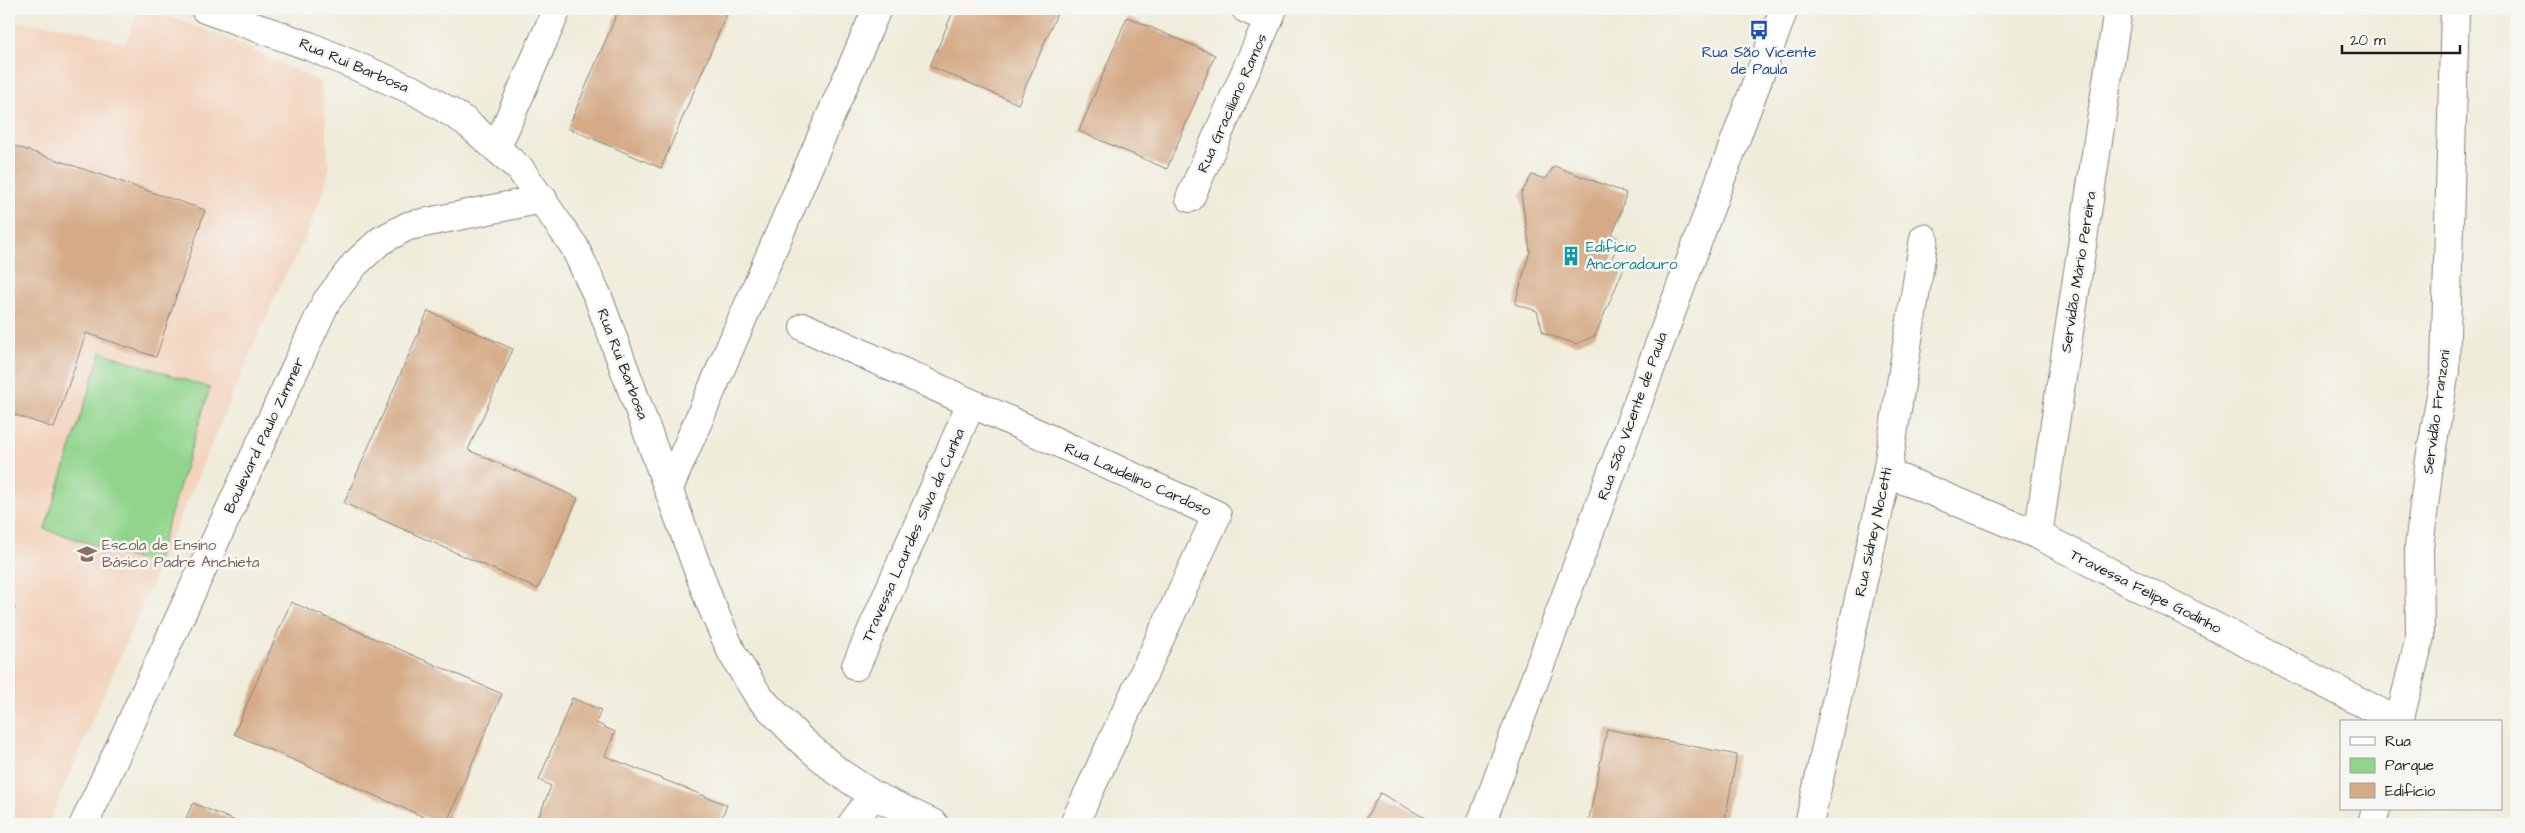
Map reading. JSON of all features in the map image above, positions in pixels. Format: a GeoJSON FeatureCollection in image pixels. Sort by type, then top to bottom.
{"type":"FeatureCollection","features":[{"type":"Feature","properties":{"kind":"street","name":"Rua Rui Barbosa"},"geometry":{"type":"LineString","coordinates":[[205,9],[243,14],[309,46],[417,92],[464,122],[497,147],[520,169],[543,199],[574,246],[598,298],[709,600],[732,654],[760,697],[802,741],[837,771],[873,795],[934,824]]}},
{"type":"Feature","properties":{"kind":"street"},"geometry":{"type":"LineString","coordinates":[[497,147],[557,9]]}},
{"type":"Feature","properties":{"kind":"street"},"geometry":{"type":"LineString","coordinates":[[669,488],[877,9]]}},
{"type":"Feature","properties":{"kind":"street","name":"Rua São Vicente de Paula"},"geometry":{"type":"LineString","coordinates":[[1481,824],[1784,9]]}},
{"type":"Feature","properties":{"kind":"street","name":"Servidão Mário Pereira"},"geometry":{"type":"LineString","coordinates":[[2038,536],[2118,9]]}},
{"type":"Feature","properties":{"kind":"street","name":"Servidão Franzoni"},"geometry":{"type":"LineString","coordinates":[[2399,720],[2420,636],[2419,547],[2429,465],[2444,371],[2454,9]]}},
{"type":"Feature","properties":{"kind":"street","name":"Rua Graciliano Ramos"},"geometry":{"type":"LineString","coordinates":[[1190,198],[1263,12]]}},
{"type":"Feature","properties":{"kind":"street","name":"Boulevard Paulo Zimmer"},"geometry":{"type":"LineString","coordinates":[[84,824],[326,302],[355,264],[380,241],[408,226],[543,199]]}},
{"type":"Feature","properties":{"kind":"street","name":"Rua Sidney Nocetti"},"geometry":{"type":"LineString","coordinates":[[1808,824],[1887,474],[1924,238]]}},
{"type":"Feature","properties":{"kind":"street","name":"Rua Laudelino Cardoso"},"geometry":{"type":"LineString","coordinates":[[804,327],[1217,515],[1074,824]]}},
{"type":"Feature","properties":{"kind":"street","name":"Travessa Lourdes Silva da Cunha"},"geometry":{"type":"LineString","coordinates":[[856,666],[971,404]]}},
{"type":"Feature","properties":{"kind":"street","name":"Travessa Felipe Godinho"},"geometry":{"type":"LineString","coordinates":[[1887,474],[2038,536],[2395,720]]}},
{"type":"Feature","properties":{"kind":"street"},"geometry":{"type":"LineString","coordinates":[[852,824],[873,795]]}},
{"type":"Feature","properties":{"kind":"street"},"geometry":{"type":"LineString","coordinates":[[2372,824],[2376,810]]}},
{"type":"Feature","properties":{"kind":"shaded area","name":"Escola de Ensino Básico Padre Anchieta"},"geometry":{"type":"Polygon","coordinates":[[[138,9],[147,9],[225,37],[320,82],[325,111],[329,169],[323,195],[303,243],[281,283],[48,824],[9,824],[9,21],[65,27],[126,43],[138,9]]]}},
{"type":"Feature","properties":{"kind":"green space"},"geometry":{"type":"Polygon","coordinates":[[[101,352],[210,388],[155,565],[45,529],[101,352]]]}},
{"type":"Feature","properties":{"kind":"building"},"geometry":{"type":"Polygon","coordinates":[[[619,9],[729,9],[661,168],[568,128],[619,9]]]}},
{"type":"Feature","properties":{"kind":"building"},"geometry":{"type":"Polygon","coordinates":[[[954,9],[1059,9],[1018,104],[930,66],[954,9]]]}},
{"type":"Feature","properties":{"kind":"building"},"geometry":{"type":"Polygon","coordinates":[[[1127,17],[1215,55],[1167,169],[1079,131],[1127,17]]]}},
{"type":"Feature","properties":{"kind":"building"},"geometry":{"type":"Polygon","coordinates":[[[9,144],[205,210],[156,357],[86,333],[54,428],[9,413],[9,144]]]}},
{"type":"Feature","properties":{"kind":"building","name":"Edifício Ancoradouro"},"geometry":{"type":"Polygon","coordinates":[[[1554,166],[1626,193],[1619,219],[1611,236],[1620,241],[1611,260],[1624,268],[1595,336],[1576,344],[1543,333],[1537,311],[1515,304],[1530,251],[1521,194],[1532,175],[1546,179],[1554,166]]]}},
{"type":"Feature","properties":{"kind":"building"},"geometry":{"type":"Polygon","coordinates":[[[428,311],[513,349],[468,450],[578,498],[538,589],[344,503],[428,311]]]}},
{"type":"Feature","properties":{"kind":"building"},"geometry":{"type":"Polygon","coordinates":[[[291,602],[502,694],[446,824],[440,824],[234,734],[291,602]]]}},
{"type":"Feature","properties":{"kind":"building"},"geometry":{"type":"Polygon","coordinates":[[[9,605],[15,607],[9,626],[9,605]]]}},
{"type":"Feature","properties":{"kind":"building"},"geometry":{"type":"Polygon","coordinates":[[[572,698],[601,710],[596,723],[615,732],[605,756],[727,805],[719,824],[536,824],[551,786],[539,780],[572,698]]]}},
{"type":"Feature","properties":{"kind":"building"},"geometry":{"type":"Polygon","coordinates":[[[1607,729],[1737,755],[1724,824],[1588,824],[1607,729]]]}},
{"type":"Feature","properties":{"kind":"building"},"geometry":{"type":"Polygon","coordinates":[[[1380,793],[1436,824],[1363,824],[1380,793]]]}},
{"type":"Feature","properties":{"kind":"building"},"geometry":{"type":"Polygon","coordinates":[[[193,803],[242,824],[183,824],[193,803]]]}},
{"type":"Feature","properties":{"kind":"place","name":"Rua São Vicente de Paula"},"geometry":{"type":"Point","coordinates":[1759,30]}},
{"type":"Feature","properties":{"kind":"place","name":"Edifício Ancoradouro"},"geometry":{"type":"Point","coordinates":[1571,256]}},
{"type":"Feature","properties":{"kind":"place","name":"Escola de Ensino Básico Padre Anchieta"},"geometry":{"type":"Point","coordinates":[87,554]}}]}
